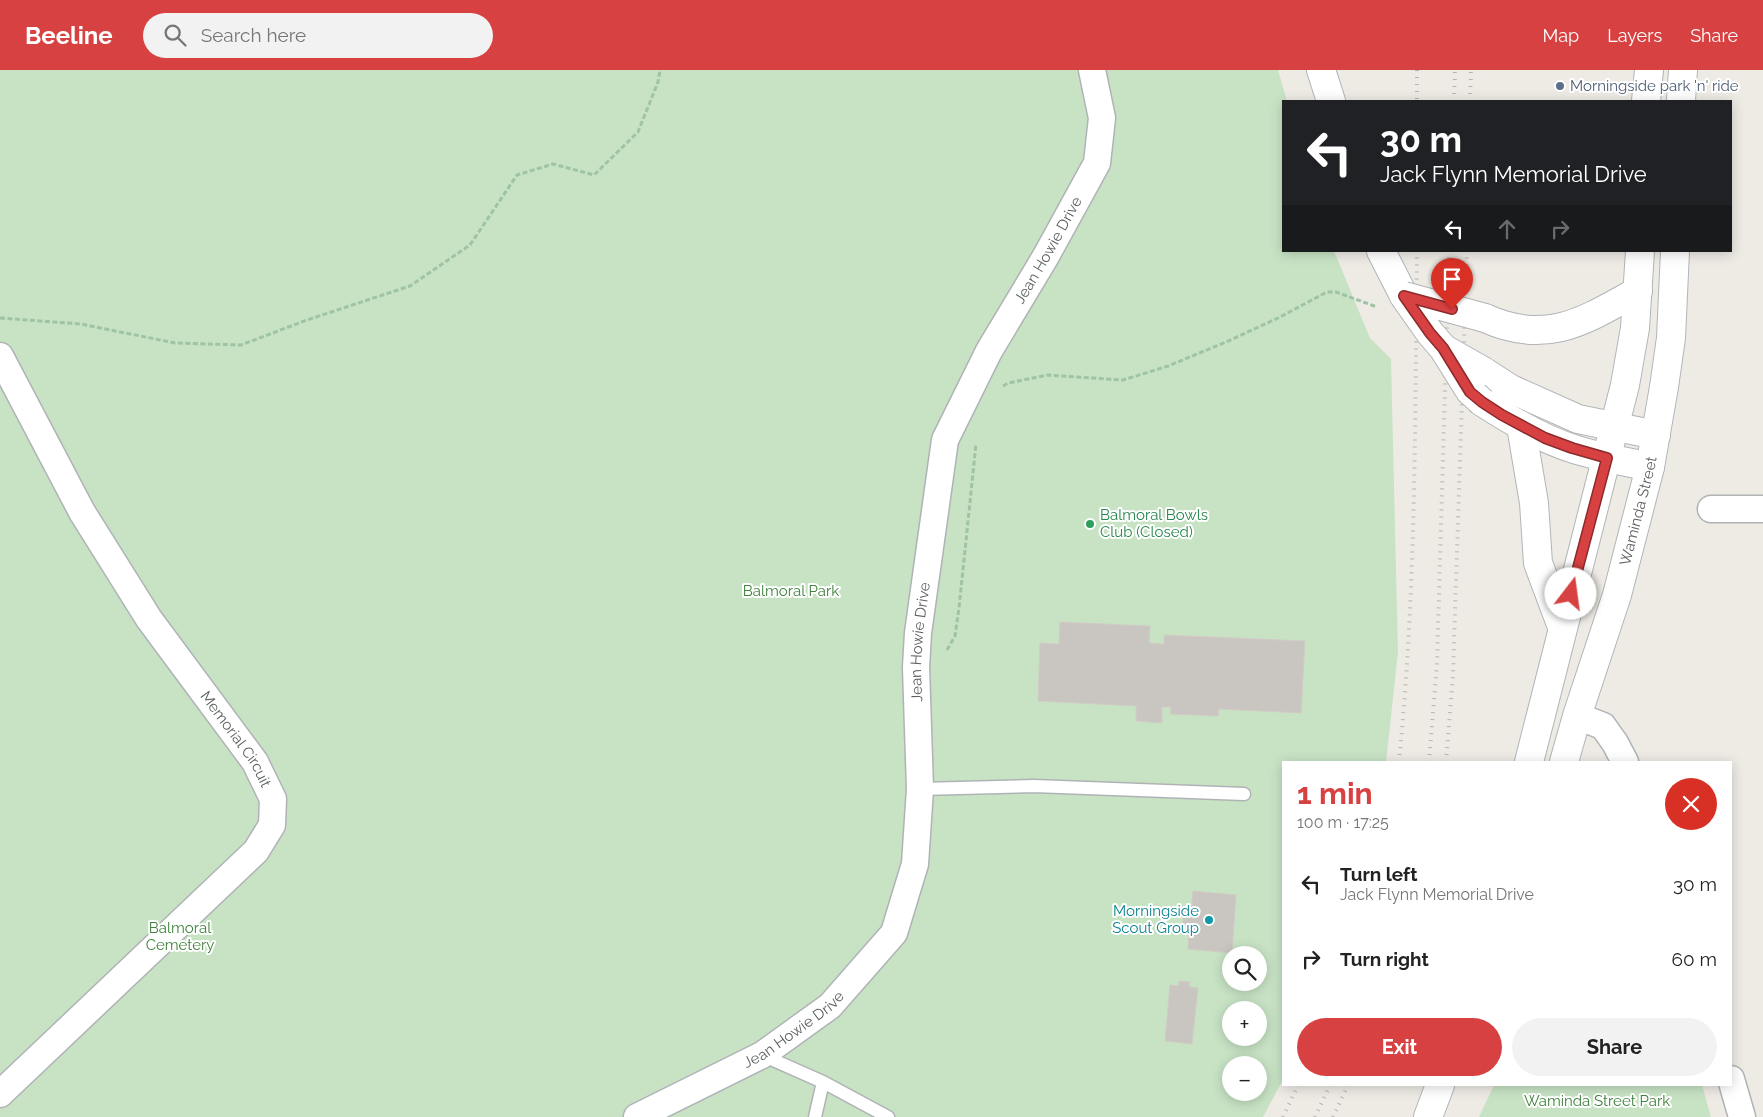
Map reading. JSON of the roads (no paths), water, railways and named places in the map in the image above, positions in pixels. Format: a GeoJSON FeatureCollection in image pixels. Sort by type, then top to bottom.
{"type":"FeatureCollection","features":[{"type":"Feature","properties":{"kind":"main road"},"geometry":{"type":"LineString","coordinates":[[1322,70],[1330,100]]}},
{"type":"Feature","properties":{"kind":"main road"},"geometry":{"type":"LineString","coordinates":[[1646,100],[1649,70]]}},
{"type":"Feature","properties":{"kind":"main road"},"geometry":{"type":"LineString","coordinates":[[1681,100],[1683,70]]}},
{"type":"Feature","properties":{"kind":"main road"},"geometry":{"type":"LineString","coordinates":[[1529,761],[1615,428],[1632,347],[1640,252]]}},
{"type":"Feature","properties":{"kind":"main road","name":"Waminda Street"},"geometry":{"type":"LineString","coordinates":[[1564,761],[1617,595],[1650,467],[1670,338],[1675,252]]}},
{"type":"Feature","properties":{"kind":"main road"},"geometry":{"type":"LineString","coordinates":[[1392,273],[1504,327],[1530,331],[1548,330],[1582,321],[1638,291]]}},
{"type":"Feature","properties":{"kind":"main road"},"geometry":{"type":"LineString","coordinates":[[1392,273],[1430,333],[1443,348],[1470,392],[1482,402],[1545,438],[1607,458],[1650,467]]}},
{"type":"Feature","properties":{"kind":"main road"},"geometry":{"type":"LineString","coordinates":[[1443,348],[1511,389],[1578,419],[1656,435]]}},
{"type":"Feature","properties":{"kind":"main road"},"geometry":{"type":"LineString","coordinates":[[1521,426],[1534,503],[1538,563],[1562,628]]}},
{"type":"Feature","properties":{"kind":"main road"},"geometry":{"type":"LineString","coordinates":[[1428,1117],[1440,1086]]}},
{"type":"Feature","properties":{"kind":"street","name":"Jean Howie Drive"},"geometry":{"type":"LineString","coordinates":[[641,1116],[762,1055],[830,1006],[894,933],[915,864],[920,789],[916,667],[918,633],[944,440],[989,351],[1046,256],[1097,163],[1102,118],[1092,70]]}},
{"type":"Feature","properties":{"kind":"street","name":"Memorial Circuit"},"geometry":{"type":"LineString","coordinates":[[0,356],[82,512],[149,619],[255,762],[273,799],[272,825],[256,851],[0,1094]]}},
{"type":"Feature","properties":{"kind":"street"},"geometry":{"type":"LineString","coordinates":[[1711,509],[1763,510]]}},
{"type":"Feature","properties":{"kind":"street"},"geometry":{"type":"LineString","coordinates":[[1577,716],[1603,726],[1624,761]]}},
{"type":"Feature","properties":{"kind":"street"},"geometry":{"type":"LineString","coordinates":[[1732,1082],[1742,1117]]}},
{"type":"Feature","properties":{"kind":"lane"},"geometry":{"type":"LineString","coordinates":[[920,789],[1034,786],[1244,794]]}},
{"type":"Feature","properties":{"kind":"lane"},"geometry":{"type":"LineString","coordinates":[[762,1055],[823,1082],[888,1117]]}},
{"type":"Feature","properties":{"kind":"lane"},"geometry":{"type":"LineString","coordinates":[[815,1117],[823,1082]]}},
{"type":"Feature","properties":{"kind":"railway"},"geometry":{"type":"LineString","coordinates":[[1417,70],[1417,100]]}},
{"type":"Feature","properties":{"kind":"railway"},"geometry":{"type":"LineString","coordinates":[[1454,100],[1455,70]]}},
{"type":"Feature","properties":{"kind":"railway"},"geometry":{"type":"LineString","coordinates":[[1470,100],[1471,70]]}},
{"type":"Feature","properties":{"kind":"railway"},"geometry":{"type":"LineString","coordinates":[[1399,761],[1405,699],[1412,571],[1417,252]]}},
{"type":"Feature","properties":{"kind":"railway"},"geometry":{"type":"LineString","coordinates":[[1429,761],[1437,664],[1449,252]]}},
{"type":"Feature","properties":{"kind":"railway"},"geometry":{"type":"LineString","coordinates":[[1446,761],[1453,676],[1467,252]]}},
{"type":"Feature","properties":{"kind":"railway"},"geometry":{"type":"LineString","coordinates":[[1283,1117],[1298,1086]]}},
{"type":"Feature","properties":{"kind":"railway"},"geometry":{"type":"LineString","coordinates":[[1315,1117],[1330,1086]]}},
{"type":"Feature","properties":{"kind":"railway"},"geometry":{"type":"LineString","coordinates":[[1333,1117],[1348,1086]]}},
{"type":"Feature","properties":{"kind":"place","name":"Morningside park 'n' ride"},"geometry":{"type":"Point","coordinates":[1560,86]}},
{"type":"Feature","properties":{"kind":"place","name":"Balmoral Bowls Club (Closed)"},"geometry":{"type":"Point","coordinates":[1090,524]}},
{"type":"Feature","properties":{"kind":"place","name":"Morningside Scout Group"},"geometry":{"type":"Point","coordinates":[1209,920]}},
{"type":"Feature","properties":{"kind":"park label","name":"Balmoral Park"},"geometry":{"type":"Point","coordinates":[791,591]}},
{"type":"Feature","properties":{"kind":"park label","name":"Balmoral Cemetery"},"geometry":{"type":"Point","coordinates":[180,936]}},
{"type":"Feature","properties":{"kind":"park label","name":"Waminda Street Park"},"geometry":{"type":"Point","coordinates":[1597,1101]}}]}
